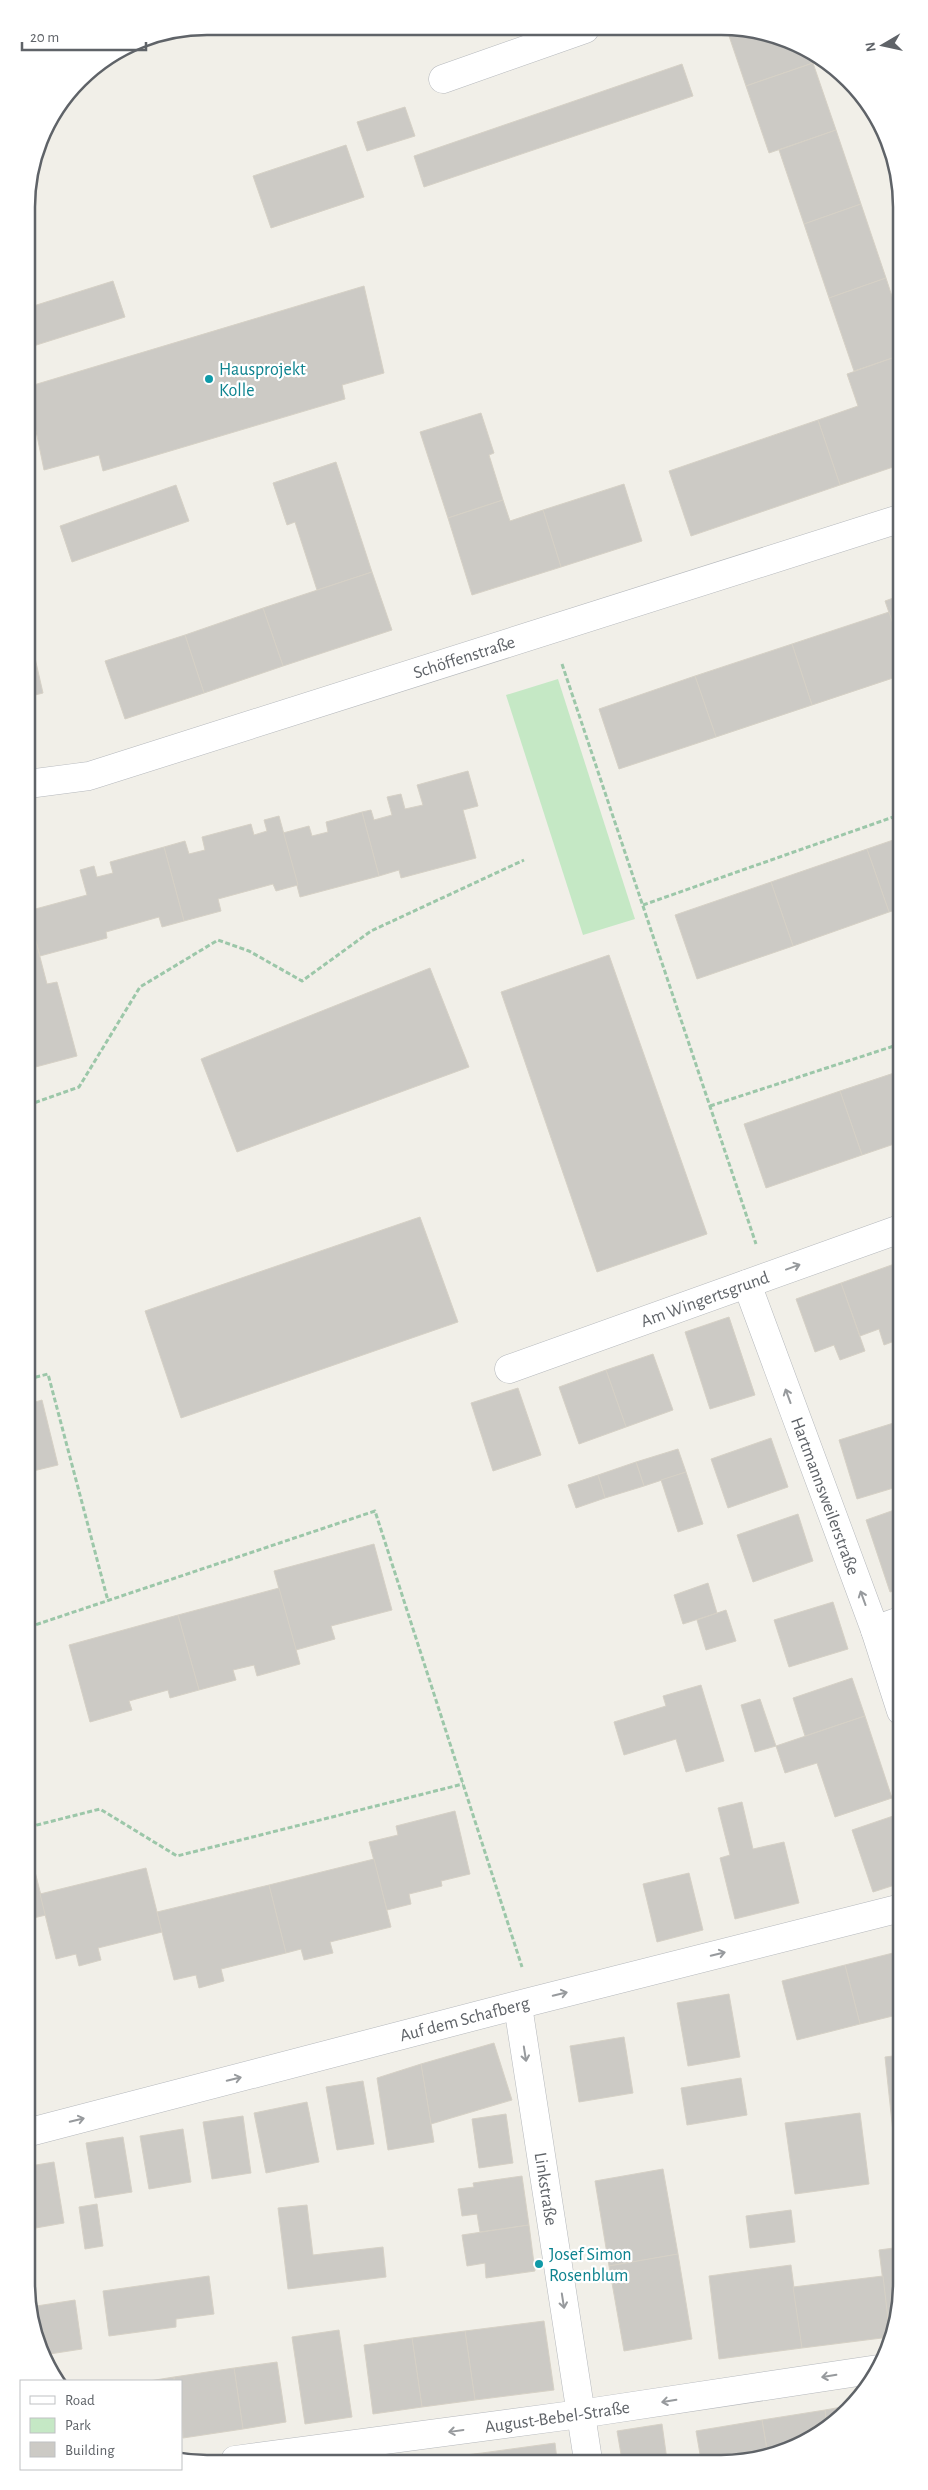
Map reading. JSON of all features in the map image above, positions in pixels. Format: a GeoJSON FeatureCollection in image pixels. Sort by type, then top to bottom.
{"type":"FeatureCollection","features":[{"type":"Feature","properties":{"kind":"street"},"geometry":{"type":"LineString","coordinates":[[443,79],[568,35]]}},
{"type":"Feature","properties":{"kind":"street","name":"Schöffenstraße"},"geometry":{"type":"LineString","coordinates":[[35,783],[89,776],[893,521]]}},
{"type":"Feature","properties":{"kind":"street","name":"Am Wingertsgrund"},"geometry":{"type":"LineString","coordinates":[[509,1369],[893,1231]]}},
{"type":"Feature","properties":{"kind":"street","name":"Hartmannsweilerstraße"},"geometry":{"type":"LineString","coordinates":[[757,1280],[893,1688]]}},
{"type":"Feature","properties":{"kind":"street"},"geometry":{"type":"LineString","coordinates":[[875,1630],[893,1624]]}},
{"type":"Feature","properties":{"kind":"street","name":"Auf dem Schafberg"},"geometry":{"type":"LineString","coordinates":[[35,2131],[893,1910]]}},
{"type":"Feature","properties":{"kind":"street","name":"Linkstraße"},"geometry":{"type":"LineString","coordinates":[[525,2004],[587,2455]]}},
{"type":"Feature","properties":{"kind":"street","name":"August-Bebel-Straße"},"geometry":{"type":"LineString","coordinates":[[272,2455],[580,2414],[869,2370]]}},
{"type":"Feature","properties":{"kind":"path"},"geometry":{"type":"LineString","coordinates":[[551,630],[710,1106],[757,1280]]}},
{"type":"Feature","properties":{"kind":"path"},"geometry":{"type":"LineString","coordinates":[[643,905],[893,817]]}},
{"type":"Feature","properties":{"kind":"path"},"geometry":{"type":"LineString","coordinates":[[35,1103],[79,1087],[140,987],[218,940],[249,951],[302,982],[371,931],[524,860]]}},
{"type":"Feature","properties":{"kind":"path"},"geometry":{"type":"LineString","coordinates":[[710,1106],[893,1046]]}},
{"type":"Feature","properties":{"kind":"path"},"geometry":{"type":"LineString","coordinates":[[35,1377],[48,1374],[108,1601]]}},
{"type":"Feature","properties":{"kind":"path"},"geometry":{"type":"LineString","coordinates":[[35,1625],[375,1511],[462,1784],[525,2004]]}},
{"type":"Feature","properties":{"kind":"path"},"geometry":{"type":"LineString","coordinates":[[35,1825],[100,1809],[177,1856],[462,1784]]}},
{"type":"Feature","properties":{"kind":"green space"},"geometry":{"type":"Polygon","coordinates":[[[558,679],[635,919],[583,935],[506,695],[558,679]]]}},
{"type":"Feature","properties":{"kind":"building"},"geometry":{"type":"Polygon","coordinates":[[[729,35],[744,36],[777,44],[813,63],[746,86],[729,35]]]}},
{"type":"Feature","properties":{"kind":"building"},"geometry":{"type":"Polygon","coordinates":[[[813,63],[836,130],[769,153],[746,86],[813,63]]]}},
{"type":"Feature","properties":{"kind":"building"},"geometry":{"type":"Polygon","coordinates":[[[682,64],[693,96],[424,187],[414,156],[682,64]]]}},
{"type":"Feature","properties":{"kind":"building"},"geometry":{"type":"Polygon","coordinates":[[[405,107],[415,136],[367,151],[357,122],[405,107]]]}},
{"type":"Feature","properties":{"kind":"building"},"geometry":{"type":"Polygon","coordinates":[[[836,130],[861,204],[804,224],[779,150],[836,130]]]}},
{"type":"Feature","properties":{"kind":"building"},"geometry":{"type":"Polygon","coordinates":[[[346,145],[364,197],[271,228],[253,176],[346,145]]]}},
{"type":"Feature","properties":{"kind":"building"},"geometry":{"type":"Polygon","coordinates":[[[861,204],[886,278],[829,298],[804,224],[861,204]]]}},
{"type":"Feature","properties":{"kind":"building"},"geometry":{"type":"Polygon","coordinates":[[[886,278],[893,300],[893,358],[854,371],[829,298],[886,278]]]}},
{"type":"Feature","properties":{"kind":"building"},"geometry":{"type":"Polygon","coordinates":[[[113,281],[125,317],[35,345],[35,305],[113,281]]]}},
{"type":"Feature","properties":{"kind":"building","name":"Hausprojekt Kolle"},"geometry":{"type":"Polygon","coordinates":[[[364,286],[384,373],[342,385],[345,399],[103,471],[99,455],[44,470],[35,426],[35,385],[364,286]]]}},
{"type":"Feature","properties":{"kind":"building"},"geometry":{"type":"Polygon","coordinates":[[[893,358],[893,467],[840,485],[818,420],[858,406],[847,374],[893,358]]]}},
{"type":"Feature","properties":{"kind":"building"},"geometry":{"type":"Polygon","coordinates":[[[481,413],[494,453],[489,455],[503,500],[448,518],[420,432],[481,413]]]}},
{"type":"Feature","properties":{"kind":"building"},"geometry":{"type":"Polygon","coordinates":[[[818,420],[840,485],[691,536],[669,471],[818,420]]]}},
{"type":"Feature","properties":{"kind":"building"},"geometry":{"type":"Polygon","coordinates":[[[336,462],[372,572],[317,590],[295,522],[287,525],[273,483],[336,462]]]}},
{"type":"Feature","properties":{"kind":"building"},"geometry":{"type":"Polygon","coordinates":[[[624,484],[642,541],[561,567],[543,510],[624,484]]]}},
{"type":"Feature","properties":{"kind":"building"},"geometry":{"type":"Polygon","coordinates":[[[176,485],[189,521],[72,562],[60,526],[176,485]]]}},
{"type":"Feature","properties":{"kind":"building"},"geometry":{"type":"Polygon","coordinates":[[[503,500],[510,521],[543,510],[561,567],[472,595],[448,518],[503,500]]]}},
{"type":"Feature","properties":{"kind":"building"},"geometry":{"type":"Polygon","coordinates":[[[372,572],[392,630],[283,666],[263,608],[372,572]]]}},
{"type":"Feature","properties":{"kind":"building"},"geometry":{"type":"Polygon","coordinates":[[[893,598],[893,624],[885,601],[893,598]]]}},
{"type":"Feature","properties":{"kind":"building"},"geometry":{"type":"Polygon","coordinates":[[[263,608],[283,666],[204,693],[185,635],[263,608]]]}},
{"type":"Feature","properties":{"kind":"building"},"geometry":{"type":"Polygon","coordinates":[[[889,612],[893,624],[893,678],[812,705],[792,644],[889,612]]]}},
{"type":"Feature","properties":{"kind":"building"},"geometry":{"type":"Polygon","coordinates":[[[185,635],[204,693],[125,719],[105,661],[185,635]]]}},
{"type":"Feature","properties":{"kind":"building"},"geometry":{"type":"Polygon","coordinates":[[[792,644],[812,705],[716,737],[695,676],[792,644]]]}},
{"type":"Feature","properties":{"kind":"building"},"geometry":{"type":"Polygon","coordinates":[[[35,658],[43,693],[35,695],[35,658]]]}},
{"type":"Feature","properties":{"kind":"building"},"geometry":{"type":"Polygon","coordinates":[[[695,676],[716,737],[619,769],[599,709],[695,676]]]}},
{"type":"Feature","properties":{"kind":"building"},"geometry":{"type":"Polygon","coordinates":[[[468,771],[478,806],[463,810],[476,858],[401,878],[399,870],[379,876],[362,812],[371,810],[374,820],[392,815],[387,797],[401,794],[405,809],[423,805],[417,785],[468,771]]]}},
{"type":"Feature","properties":{"kind":"building"},"geometry":{"type":"Polygon","coordinates":[[[362,812],[379,876],[300,897],[283,833],[309,826],[312,836],[328,832],[326,822],[362,812]]]}},
{"type":"Feature","properties":{"kind":"building"},"geometry":{"type":"Polygon","coordinates":[[[279,816],[298,885],[276,891],[273,884],[218,899],[221,911],[184,921],[164,847],[185,841],[189,854],[205,850],[202,837],[251,824],[254,835],[267,831],[264,820],[279,816]]]}},
{"type":"Feature","properties":{"kind":"building"},"geometry":{"type":"Polygon","coordinates":[[[893,840],[893,911],[889,912],[867,849],[893,840]]]}},
{"type":"Feature","properties":{"kind":"building"},"geometry":{"type":"Polygon","coordinates":[[[164,847],[184,921],[162,927],[159,917],[106,932],[107,938],[40,956],[35,937],[35,909],[87,895],[80,870],[94,866],[97,877],[113,873],[110,862],[164,847]]]}},
{"type":"Feature","properties":{"kind":"building"},"geometry":{"type":"Polygon","coordinates":[[[867,849],[889,912],[793,946],[771,882],[867,849]]]}},
{"type":"Feature","properties":{"kind":"building"},"geometry":{"type":"Polygon","coordinates":[[[771,882],[793,946],[697,979],[675,915],[771,882]]]}},
{"type":"Feature","properties":{"kind":"building"},"geometry":{"type":"Polygon","coordinates":[[[35,938],[47,984],[57,982],[77,1056],[35,1067],[35,938]]]}},
{"type":"Feature","properties":{"kind":"building"},"geometry":{"type":"Polygon","coordinates":[[[609,955],[707,1234],[597,1272],[501,992],[609,955]]]}},
{"type":"Feature","properties":{"kind":"building"},"geometry":{"type":"Polygon","coordinates":[[[430,968],[469,1067],[237,1152],[201,1059],[430,968]]]}},
{"type":"Feature","properties":{"kind":"building"},"geometry":{"type":"Polygon","coordinates":[[[893,1073],[893,1144],[862,1155],[840,1091],[893,1073]]]}},
{"type":"Feature","properties":{"kind":"building"},"geometry":{"type":"Polygon","coordinates":[[[840,1091],[862,1155],[766,1188],[744,1124],[840,1091]]]}},
{"type":"Feature","properties":{"kind":"building"},"geometry":{"type":"Polygon","coordinates":[[[420,1217],[458,1322],[181,1418],[145,1311],[420,1217]]]}},
{"type":"Feature","properties":{"kind":"building"},"geometry":{"type":"Polygon","coordinates":[[[893,1264],[893,1342],[884,1345],[879,1329],[860,1336],[841,1283],[893,1264]]]}},
{"type":"Feature","properties":{"kind":"building"},"geometry":{"type":"Polygon","coordinates":[[[841,1283],[865,1351],[840,1360],[834,1345],[815,1352],[796,1299],[841,1283]]]}},
{"type":"Feature","properties":{"kind":"building"},"geometry":{"type":"Polygon","coordinates":[[[729,1317],[755,1395],[710,1409],[685,1332],[729,1317]]]}},
{"type":"Feature","properties":{"kind":"building"},"geometry":{"type":"Polygon","coordinates":[[[653,1354],[673,1410],[626,1427],[606,1370],[653,1354]]]}},
{"type":"Feature","properties":{"kind":"building"},"geometry":{"type":"Polygon","coordinates":[[[606,1370],[626,1427],[579,1444],[559,1387],[606,1370]]]}},
{"type":"Feature","properties":{"kind":"building"},"geometry":{"type":"Polygon","coordinates":[[[518,1388],[541,1455],[493,1471],[471,1403],[518,1388]]]}},
{"type":"Feature","properties":{"kind":"building"},"geometry":{"type":"Polygon","coordinates":[[[42,1400],[58,1465],[35,1471],[35,1402],[42,1400]]]}},
{"type":"Feature","properties":{"kind":"building"},"geometry":{"type":"Polygon","coordinates":[[[893,1423],[893,1488],[857,1499],[839,1440],[893,1423]]]}},
{"type":"Feature","properties":{"kind":"building"},"geometry":{"type":"Polygon","coordinates":[[[771,1438],[788,1487],[728,1508],[711,1459],[771,1438]]]}},
{"type":"Feature","properties":{"kind":"building"},"geometry":{"type":"Polygon","coordinates":[[[678,1449],[686,1472],[644,1486],[636,1462],[678,1449]]]}},
{"type":"Feature","properties":{"kind":"building"},"geometry":{"type":"Polygon","coordinates":[[[636,1462],[644,1486],[605,1498],[598,1475],[636,1462]]]}},
{"type":"Feature","properties":{"kind":"building"},"geometry":{"type":"Polygon","coordinates":[[[686,1472],[703,1524],[678,1532],[661,1480],[686,1472]]]}},
{"type":"Feature","properties":{"kind":"building"},"geometry":{"type":"Polygon","coordinates":[[[598,1475],[605,1498],[576,1508],[568,1485],[598,1475]]]}},
{"type":"Feature","properties":{"kind":"building"},"geometry":{"type":"Polygon","coordinates":[[[893,1510],[893,1591],[890,1592],[866,1520],[893,1510]]]}},
{"type":"Feature","properties":{"kind":"building"},"geometry":{"type":"Polygon","coordinates":[[[798,1514],[813,1561],[753,1582],[737,1535],[798,1514]]]}},
{"type":"Feature","properties":{"kind":"building"},"geometry":{"type":"Polygon","coordinates":[[[374,1544],[392,1610],[331,1626],[335,1639],[296,1650],[274,1571],[374,1544]]]}},
{"type":"Feature","properties":{"kind":"building"},"geometry":{"type":"Polygon","coordinates":[[[708,1583],[717,1613],[683,1624],[674,1595],[708,1583]]]}},
{"type":"Feature","properties":{"kind":"building"},"geometry":{"type":"Polygon","coordinates":[[[279,1588],[300,1664],[257,1676],[254,1665],[233,1670],[236,1680],[199,1690],[178,1615],[279,1588]]]}},
{"type":"Feature","properties":{"kind":"building"},"geometry":{"type":"Polygon","coordinates":[[[833,1602],[848,1649],[789,1667],[774,1620],[833,1602]]]}},
{"type":"Feature","properties":{"kind":"building"},"geometry":{"type":"Polygon","coordinates":[[[726,1610],[736,1641],[706,1650],[697,1620],[726,1610]]]}},
{"type":"Feature","properties":{"kind":"building"},"geometry":{"type":"Polygon","coordinates":[[[178,1615],[199,1690],[170,1698],[168,1690],[129,1701],[132,1710],[90,1722],[69,1645],[178,1615]]]}},
{"type":"Feature","properties":{"kind":"building"},"geometry":{"type":"Polygon","coordinates":[[[852,1678],[865,1716],[805,1736],[793,1698],[852,1678]]]}},
{"type":"Feature","properties":{"kind":"building"},"geometry":{"type":"Polygon","coordinates":[[[701,1685],[724,1761],[686,1772],[676,1739],[624,1755],[614,1722],[666,1706],[663,1696],[701,1685]]]}},
{"type":"Feature","properties":{"kind":"building"},"geometry":{"type":"Polygon","coordinates":[[[760,1699],[776,1746],[755,1752],[741,1705],[760,1699]]]}},
{"type":"Feature","properties":{"kind":"building"},"geometry":{"type":"Polygon","coordinates":[[[865,1716],[892,1798],[835,1817],[817,1763],[785,1773],[776,1746],[865,1716]]]}},
{"type":"Feature","properties":{"kind":"building"},"geometry":{"type":"Polygon","coordinates":[[[742,1802],[753,1849],[784,1842],[799,1903],[735,1919],[720,1858],[730,1855],[718,1808],[742,1802]]]}},
{"type":"Feature","properties":{"kind":"building"},"geometry":{"type":"Polygon","coordinates":[[[455,1811],[470,1874],[441,1881],[442,1886],[409,1894],[411,1904],[387,1910],[369,1842],[398,1835],[396,1826],[455,1811]]]}},
{"type":"Feature","properties":{"kind":"building"},"geometry":{"type":"Polygon","coordinates":[[[893,1816],[893,1886],[873,1892],[852,1830],[893,1816]]]}},
{"type":"Feature","properties":{"kind":"building"},"geometry":{"type":"Polygon","coordinates":[[[374,1859],[391,1927],[330,1942],[333,1953],[304,1960],[301,1949],[286,1953],[269,1885],[374,1859]]]}},
{"type":"Feature","properties":{"kind":"building"},"geometry":{"type":"Polygon","coordinates":[[[146,1868],[162,1932],[98,1948],[101,1960],[79,1966],[76,1954],[56,1959],[40,1894],[146,1868]]]}},
{"type":"Feature","properties":{"kind":"building"},"geometry":{"type":"Polygon","coordinates":[[[35,1872],[46,1915],[35,1918],[35,1872]]]}},
{"type":"Feature","properties":{"kind":"building"},"geometry":{"type":"Polygon","coordinates":[[[689,1873],[703,1930],[657,1942],[643,1884],[689,1873]]]}},
{"type":"Feature","properties":{"kind":"building"},"geometry":{"type":"Polygon","coordinates":[[[269,1885],[286,1953],[221,1969],[224,1981],[199,1988],[196,1975],[174,1980],[157,1912],[269,1885]]]}},
{"type":"Feature","properties":{"kind":"building"},"geometry":{"type":"Polygon","coordinates":[[[893,1953],[893,2016],[860,2024],[845,1965],[893,1953]]]}},
{"type":"Feature","properties":{"kind":"building"},"geometry":{"type":"Polygon","coordinates":[[[845,1965],[860,2024],[797,2040],[782,1981],[845,1965]]]}},
{"type":"Feature","properties":{"kind":"building"},"geometry":{"type":"Polygon","coordinates":[[[729,1994],[740,2057],[688,2066],[677,2003],[729,1994]]]}},
{"type":"Feature","properties":{"kind":"building"},"geometry":{"type":"Polygon","coordinates":[[[624,2037],[633,2093],[579,2102],[570,2046],[624,2037]]]}},
{"type":"Feature","properties":{"kind":"building"},"geometry":{"type":"Polygon","coordinates":[[[494,2043],[512,2100],[431,2124],[421,2064],[494,2043]]]}},
{"type":"Feature","properties":{"kind":"building"},"geometry":{"type":"Polygon","coordinates":[[[893,2056],[893,2132],[885,2057],[893,2056]]]}},
{"type":"Feature","properties":{"kind":"building"},"geometry":{"type":"Polygon","coordinates":[[[421,2064],[434,2142],[388,2150],[377,2078],[421,2064]]]}},
{"type":"Feature","properties":{"kind":"building"},"geometry":{"type":"Polygon","coordinates":[[[741,2078],[747,2115],[687,2125],[681,2088],[741,2078]]]}},
{"type":"Feature","properties":{"kind":"building"},"geometry":{"type":"Polygon","coordinates":[[[363,2081],[374,2144],[337,2150],[326,2087],[363,2081]]]}},
{"type":"Feature","properties":{"kind":"building"},"geometry":{"type":"Polygon","coordinates":[[[307,2102],[319,2162],[266,2173],[254,2113],[307,2102]]]}},
{"type":"Feature","properties":{"kind":"building"},"geometry":{"type":"Polygon","coordinates":[[[860,2113],[869,2184],[795,2194],[785,2123],[860,2113]]]}},
{"type":"Feature","properties":{"kind":"building"},"geometry":{"type":"Polygon","coordinates":[[[506,2114],[513,2163],[479,2168],[472,2119],[506,2114]]]}},
{"type":"Feature","properties":{"kind":"building"},"geometry":{"type":"Polygon","coordinates":[[[243,2116],[251,2173],[212,2179],[203,2122],[243,2116]]]}},
{"type":"Feature","properties":{"kind":"building"},"geometry":{"type":"Polygon","coordinates":[[[183,2129],[191,2182],[149,2189],[140,2136],[183,2129]]]}},
{"type":"Feature","properties":{"kind":"building"},"geometry":{"type":"Polygon","coordinates":[[[123,2137],[132,2192],[95,2198],[86,2143],[123,2137]]]}},
{"type":"Feature","properties":{"kind":"building"},"geometry":{"type":"Polygon","coordinates":[[[54,2162],[64,2223],[35,2228],[35,2165],[54,2162]]]}},
{"type":"Feature","properties":{"kind":"building"},"geometry":{"type":"Polygon","coordinates":[[[663,2169],[678,2254],[609,2266],[595,2181],[663,2169]]]}},
{"type":"Feature","properties":{"kind":"building"},"geometry":{"type":"Polygon","coordinates":[[[522,2176],[529,2225],[480,2232],[477,2214],[462,2216],[458,2189],[474,2187],[473,2183],[522,2176]]]}},
{"type":"Feature","properties":{"kind":"building"},"geometry":{"type":"Polygon","coordinates":[[[97,2204],[103,2246],[85,2249],[79,2207],[97,2204]]]}},
{"type":"Feature","properties":{"kind":"building"},"geometry":{"type":"Polygon","coordinates":[[[307,2205],[313,2255],[383,2247],[386,2277],[288,2289],[278,2208],[307,2205]]]}},
{"type":"Feature","properties":{"kind":"building"},"geometry":{"type":"Polygon","coordinates":[[[791,2210],[795,2242],[750,2248],[746,2216],[791,2210]]]}},
{"type":"Feature","properties":{"kind":"building"},"geometry":{"type":"Polygon","coordinates":[[[529,2225],[535,2271],[486,2278],[485,2263],[467,2266],[462,2235],[529,2225]]]}},
{"type":"Feature","properties":{"kind":"building"},"geometry":{"type":"Polygon","coordinates":[[[893,2248],[893,2295],[888,2323],[879,2250],[893,2248]]]}},
{"type":"Feature","properties":{"kind":"building"},"geometry":{"type":"Polygon","coordinates":[[[678,2254],[692,2339],[624,2351],[609,2266],[678,2254]]]}},
{"type":"Feature","properties":{"kind":"building"},"geometry":{"type":"Polygon","coordinates":[[[791,2265],[802,2348],[719,2359],[709,2276],[791,2265]]]}},
{"type":"Feature","properties":{"kind":"building"},"geometry":{"type":"Polygon","coordinates":[[[209,2276],[214,2314],[176,2319],[176,2327],[109,2336],[103,2291],[209,2276]]]}},
{"type":"Feature","properties":{"kind":"building"},"geometry":{"type":"Polygon","coordinates":[[[883,2276],[888,2322],[884,2338],[802,2348],[793,2287],[883,2276]]]}},
{"type":"Feature","properties":{"kind":"building"},"geometry":{"type":"Polygon","coordinates":[[[75,2300],[82,2349],[51,2354],[44,2339],[36,2306],[75,2300]]]}},
{"type":"Feature","properties":{"kind":"building"},"geometry":{"type":"Polygon","coordinates":[[[544,2321],[554,2390],[475,2400],[465,2331],[544,2321]]]}},
{"type":"Feature","properties":{"kind":"building"},"geometry":{"type":"Polygon","coordinates":[[[339,2330],[352,2417],[305,2424],[292,2337],[339,2330]]]}},
{"type":"Feature","properties":{"kind":"building"},"geometry":{"type":"Polygon","coordinates":[[[465,2331],[475,2400],[422,2407],[412,2338],[465,2331]]]}},
{"type":"Feature","properties":{"kind":"building"},"geometry":{"type":"Polygon","coordinates":[[[412,2338],[422,2407],[373,2414],[364,2345],[412,2338]]]}},
{"type":"Feature","properties":{"kind":"building"},"geometry":{"type":"Polygon","coordinates":[[[277,2362],[286,2422],[243,2429],[234,2368],[277,2362]]]}},
{"type":"Feature","properties":{"kind":"building"},"geometry":{"type":"Polygon","coordinates":[[[234,2368],[243,2429],[183,2438],[182,2380],[174,2380],[174,2377],[234,2368]]]}},
{"type":"Feature","properties":{"kind":"building"},"geometry":{"type":"Polygon","coordinates":[[[174,2377],[174,2380],[155,2380],[174,2377]]]}},
{"type":"Feature","properties":{"kind":"building"},"geometry":{"type":"Polygon","coordinates":[[[840,2407],[826,2420],[825,2410],[840,2407]]]}},
{"type":"Feature","properties":{"kind":"building"},"geometry":{"type":"Polygon","coordinates":[[[825,2410],[826,2420],[787,2442],[767,2449],[762,2420],[825,2410]]]}},
{"type":"Feature","properties":{"kind":"building"},"geometry":{"type":"Polygon","coordinates":[[[762,2420],[767,2449],[733,2455],[700,2455],[696,2431],[762,2420]]]}},
{"type":"Feature","properties":{"kind":"building"},"geometry":{"type":"Polygon","coordinates":[[[662,2424],[666,2455],[621,2455],[617,2431],[662,2424]]]}},
{"type":"Feature","properties":{"kind":"building"},"geometry":{"type":"Polygon","coordinates":[[[555,2443],[556,2455],[482,2455],[482,2453],[555,2443]]]}},
{"type":"Feature","properties":{"kind":"building"},"geometry":{"type":"Polygon","coordinates":[[[482,2453],[482,2455],[465,2455],[482,2453]]]}},
{"type":"Feature","properties":{"kind":"place","name":"Hausprojekt Kolle"},"geometry":{"type":"Point","coordinates":[209,379]}},
{"type":"Feature","properties":{"kind":"place","name":"Josef Simon Rosenblum"},"geometry":{"type":"Point","coordinates":[539,2264]}}]}
